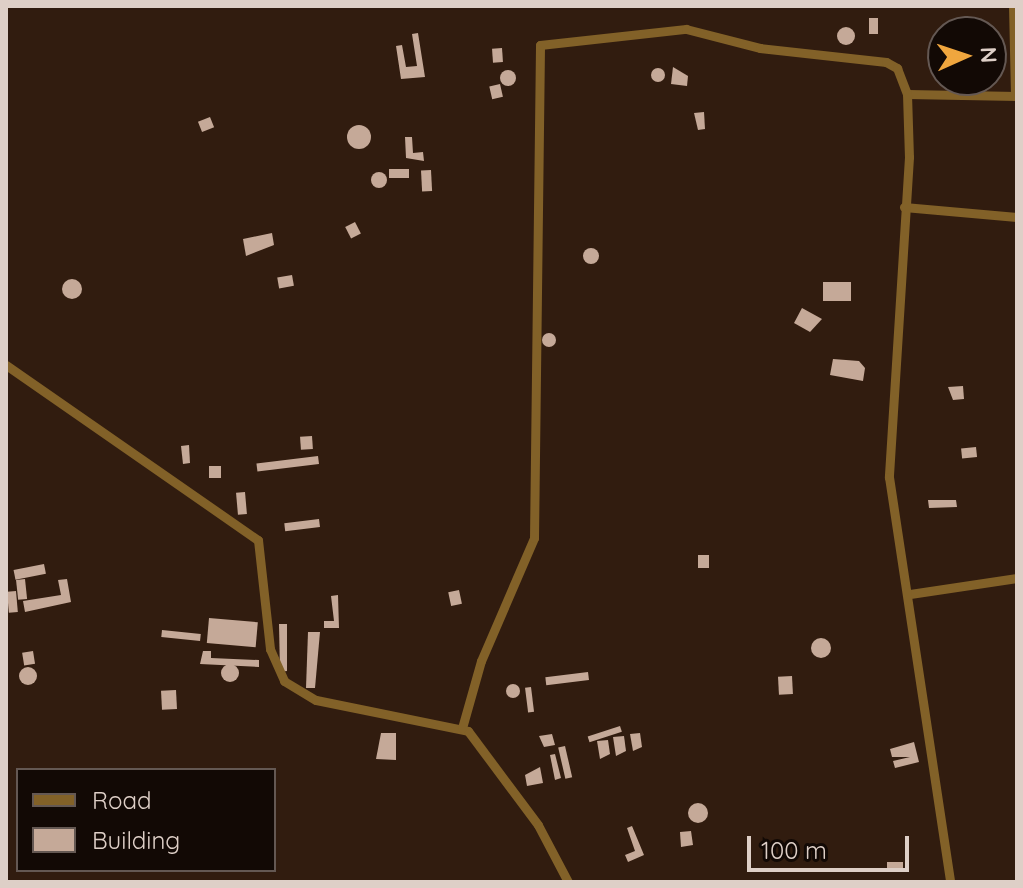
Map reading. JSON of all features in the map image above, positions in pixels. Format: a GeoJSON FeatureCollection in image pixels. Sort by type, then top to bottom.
{"type":"FeatureCollection","features":[{"type":"Feature","properties":{"kind":"street"},"geometry":{"type":"LineString","coordinates":[[907,94],[1016,96],[1013,6]]}},
{"type":"Feature","properties":{"kind":"street"},"geometry":{"type":"LineString","coordinates":[[462,728],[481,661],[534,538],[540,45],[686,29],[760,48],[886,62],[897,68],[907,94],[904,207],[889,467],[950,882]]}},
{"type":"Feature","properties":{"kind":"street"},"geometry":{"type":"LineString","coordinates":[[904,207],[1017,217]]}},
{"type":"Feature","properties":{"kind":"street"},"geometry":{"type":"LineString","coordinates":[[6,365],[258,540],[270,649],[284,681],[316,700],[462,728],[485,746],[568,882]]}},
{"type":"Feature","properties":{"kind":"street"},"geometry":{"type":"LineString","coordinates":[[910,594],[1017,578]]}},
{"type":"Feature","properties":{"kind":"building"},"geometry":{"type":"Polygon","coordinates":[[[869,18],[878,18],[878,34],[869,34],[869,18]]]}},
{"type":"Feature","properties":{"kind":"building"},"geometry":{"type":"Polygon","coordinates":[[[846,27],[855,36],[846,45],[837,36],[846,27]]]}},
{"type":"Feature","properties":{"kind":"building"},"geometry":{"type":"Polygon","coordinates":[[[418,33],[425,77],[401,79],[396,46],[402,45],[406,67],[417,66],[412,34],[418,33]]]}},
{"type":"Feature","properties":{"kind":"building"},"geometry":{"type":"Polygon","coordinates":[[[502,48],[503,62],[493,63],[492,49],[502,48]]]}},
{"type":"Feature","properties":{"kind":"building"},"geometry":{"type":"Polygon","coordinates":[[[673,67],[688,76],[687,86],[671,84],[673,67]]]}},
{"type":"Feature","properties":{"kind":"building"},"geometry":{"type":"Polygon","coordinates":[[[658,68],[665,75],[658,82],[651,75],[658,68]]]}},
{"type":"Feature","properties":{"kind":"building"},"geometry":{"type":"Polygon","coordinates":[[[508,70],[516,78],[508,86],[500,78],[508,70]]]}},
{"type":"Feature","properties":{"kind":"building"},"geometry":{"type":"Polygon","coordinates":[[[500,84],[503,97],[492,99],[489,86],[500,84]]]}},
{"type":"Feature","properties":{"kind":"building"},"geometry":{"type":"Polygon","coordinates":[[[704,112],[705,129],[698,130],[694,113],[704,112]]]}},
{"type":"Feature","properties":{"kind":"building"},"geometry":{"type":"Polygon","coordinates":[[[210,117],[214,127],[202,132],[198,122],[210,117]]]}},
{"type":"Feature","properties":{"kind":"building"},"geometry":{"type":"Polygon","coordinates":[[[359,125],[368,128],[371,137],[368,146],[359,149],[350,146],[347,137],[350,128],[359,125]]]}},
{"type":"Feature","properties":{"kind":"building"},"geometry":{"type":"Polygon","coordinates":[[[405,137],[412,137],[413,153],[423,152],[424,161],[406,158],[405,137]]]}},
{"type":"Feature","properties":{"kind":"building"},"geometry":{"type":"Polygon","coordinates":[[[389,169],[409,169],[409,178],[389,178],[389,169]]]}},
{"type":"Feature","properties":{"kind":"building"},"geometry":{"type":"Polygon","coordinates":[[[431,170],[432,191],[422,191],[421,171],[431,170]]]}},
{"type":"Feature","properties":{"kind":"building"},"geometry":{"type":"Polygon","coordinates":[[[376,172],[382,172],[387,180],[385,186],[376,188],[371,183],[371,177],[376,172]]]}},
{"type":"Feature","properties":{"kind":"building"},"geometry":{"type":"Polygon","coordinates":[[[355,222],[361,234],[351,239],[345,227],[355,222]]]}},
{"type":"Feature","properties":{"kind":"building"},"geometry":{"type":"Polygon","coordinates":[[[272,233],[274,245],[246,256],[243,239],[272,233]]]}},
{"type":"Feature","properties":{"kind":"building"},"geometry":{"type":"Polygon","coordinates":[[[588,248],[594,248],[599,256],[597,262],[588,264],[583,259],[583,253],[588,248]]]}},
{"type":"Feature","properties":{"kind":"building"},"geometry":{"type":"Polygon","coordinates":[[[292,275],[294,286],[279,288],[277,278],[292,275]]]}},
{"type":"Feature","properties":{"kind":"building"},"geometry":{"type":"Polygon","coordinates":[[[72,279],[79,282],[82,289],[79,296],[72,299],[65,296],[62,289],[65,282],[72,279]]]}},
{"type":"Feature","properties":{"kind":"building"},"geometry":{"type":"Polygon","coordinates":[[[823,282],[851,282],[851,301],[823,301],[823,282]]]}},
{"type":"Feature","properties":{"kind":"building"},"geometry":{"type":"Polygon","coordinates":[[[802,308],[822,319],[810,332],[794,323],[802,308]]]}},
{"type":"Feature","properties":{"kind":"building"},"geometry":{"type":"Polygon","coordinates":[[[549,333],[556,340],[549,347],[542,340],[549,333]]]}},
{"type":"Feature","properties":{"kind":"building"},"geometry":{"type":"Polygon","coordinates":[[[833,359],[859,361],[865,368],[863,381],[830,375],[833,359]]]}},
{"type":"Feature","properties":{"kind":"building"},"geometry":{"type":"Polygon","coordinates":[[[963,386],[964,399],[953,400],[948,387],[963,386]]]}},
{"type":"Feature","properties":{"kind":"building"},"geometry":{"type":"Polygon","coordinates":[[[312,436],[313,449],[301,450],[300,437],[312,436]]]}},
{"type":"Feature","properties":{"kind":"building"},"geometry":{"type":"Polygon","coordinates":[[[189,445],[190,463],[183,464],[181,446],[189,445]]]}},
{"type":"Feature","properties":{"kind":"building"},"geometry":{"type":"Polygon","coordinates":[[[976,447],[977,457],[962,459],[961,449],[976,447]]]}},
{"type":"Feature","properties":{"kind":"building"},"geometry":{"type":"Polygon","coordinates":[[[318,456],[319,464],[257,471],[256,464],[318,456]]]}},
{"type":"Feature","properties":{"kind":"building"},"geometry":{"type":"Polygon","coordinates":[[[209,466],[221,466],[221,478],[209,478],[209,466]]]}},
{"type":"Feature","properties":{"kind":"building"},"geometry":{"type":"Polygon","coordinates":[[[245,492],[247,514],[238,515],[236,493],[245,492]]]}},
{"type":"Feature","properties":{"kind":"building"},"geometry":{"type":"Polygon","coordinates":[[[928,500],[956,500],[957,507],[929,508],[928,500]]]}},
{"type":"Feature","properties":{"kind":"building"},"geometry":{"type":"Polygon","coordinates":[[[319,519],[320,527],[285,531],[284,523],[319,519]]]}},
{"type":"Feature","properties":{"kind":"building"},"geometry":{"type":"Polygon","coordinates":[[[698,555],[709,555],[709,568],[698,568],[698,555]]]}},
{"type":"Feature","properties":{"kind":"building"},"geometry":{"type":"Polygon","coordinates":[[[44,564],[46,574],[15,580],[14,570],[44,564]]]}},
{"type":"Feature","properties":{"kind":"building"},"geometry":{"type":"Polygon","coordinates":[[[25,579],[27,599],[18,600],[16,580],[25,579]]]}},
{"type":"Feature","properties":{"kind":"building"},"geometry":{"type":"Polygon","coordinates":[[[67,579],[71,602],[25,612],[23,601],[61,595],[58,580],[67,579]]]}},
{"type":"Feature","properties":{"kind":"building"},"geometry":{"type":"Polygon","coordinates":[[[459,590],[462,604],[451,606],[448,592],[459,590]]]}},
{"type":"Feature","properties":{"kind":"building"},"geometry":{"type":"Polygon","coordinates":[[[16,591],[18,612],[9,613],[7,592],[16,591]]]}},
{"type":"Feature","properties":{"kind":"building"},"geometry":{"type":"Polygon","coordinates":[[[338,595],[339,628],[324,628],[324,621],[334,621],[331,596],[338,595]]]}},
{"type":"Feature","properties":{"kind":"building"},"geometry":{"type":"Polygon","coordinates":[[[209,618],[258,622],[256,647],[207,643],[209,618]]]}},
{"type":"Feature","properties":{"kind":"building"},"geometry":{"type":"Polygon","coordinates":[[[279,624],[287,624],[287,671],[280,672],[279,624]]]}},
{"type":"Feature","properties":{"kind":"building"},"geometry":{"type":"Polygon","coordinates":[[[162,630],[201,634],[200,641],[161,637],[162,630]]]}},
{"type":"Feature","properties":{"kind":"building"},"geometry":{"type":"Polygon","coordinates":[[[308,632],[320,632],[315,688],[306,688],[308,632]]]}},
{"type":"Feature","properties":{"kind":"building"},"geometry":{"type":"Polygon","coordinates":[[[817,638],[825,638],[831,648],[825,658],[817,658],[811,652],[811,644],[817,638]]]}},
{"type":"Feature","properties":{"kind":"building"},"geometry":{"type":"Polygon","coordinates":[[[33,651],[35,664],[24,666],[22,653],[33,651]]]}},
{"type":"Feature","properties":{"kind":"building"},"geometry":{"type":"Polygon","coordinates":[[[203,651],[211,651],[211,658],[259,660],[259,667],[200,664],[203,651]]]}},
{"type":"Feature","properties":{"kind":"building"},"geometry":{"type":"Polygon","coordinates":[[[230,664],[239,673],[230,682],[221,673],[230,664]]]}},
{"type":"Feature","properties":{"kind":"building"},"geometry":{"type":"Polygon","coordinates":[[[24,667],[32,667],[37,676],[35,683],[24,685],[19,680],[19,672],[24,667]]]}},
{"type":"Feature","properties":{"kind":"building"},"geometry":{"type":"Polygon","coordinates":[[[588,672],[589,680],[546,685],[545,677],[588,672]]]}},
{"type":"Feature","properties":{"kind":"building"},"geometry":{"type":"Polygon","coordinates":[[[792,676],[793,694],[779,695],[778,677],[792,676]]]}},
{"type":"Feature","properties":{"kind":"building"},"geometry":{"type":"Polygon","coordinates":[[[513,684],[520,691],[513,698],[506,691],[513,684]]]}},
{"type":"Feature","properties":{"kind":"building"},"geometry":{"type":"Polygon","coordinates":[[[531,687],[534,712],[528,713],[525,688],[531,687]]]}},
{"type":"Feature","properties":{"kind":"building"},"geometry":{"type":"Polygon","coordinates":[[[176,690],[177,709],[162,710],[161,691],[176,690]]]}},
{"type":"Feature","properties":{"kind":"building"},"geometry":{"type":"Polygon","coordinates":[[[620,726],[622,732],[590,742],[588,737],[620,726]]]}},
{"type":"Feature","properties":{"kind":"building"},"geometry":{"type":"Polygon","coordinates":[[[381,733],[396,733],[396,760],[376,759],[381,733]]]}},
{"type":"Feature","properties":{"kind":"building"},"geometry":{"type":"Polygon","coordinates":[[[640,733],[642,747],[633,751],[630,734],[640,733]]]}},
{"type":"Feature","properties":{"kind":"building"},"geometry":{"type":"Polygon","coordinates":[[[552,734],[555,745],[544,747],[539,736],[552,734]]]}},
{"type":"Feature","properties":{"kind":"building"},"geometry":{"type":"Polygon","coordinates":[[[624,736],[626,751],[616,756],[613,737],[624,736]]]}},
{"type":"Feature","properties":{"kind":"building"},"geometry":{"type":"Polygon","coordinates":[[[608,740],[610,754],[600,759],[597,741],[608,740]]]}},
{"type":"Feature","properties":{"kind":"building"},"geometry":{"type":"Polygon","coordinates":[[[914,742],[919,762],[895,768],[893,761],[910,757],[892,757],[890,749],[914,742]]]}},
{"type":"Feature","properties":{"kind":"building"},"geometry":{"type":"Polygon","coordinates":[[[565,746],[572,777],[565,779],[558,748],[565,746]]]}},
{"type":"Feature","properties":{"kind":"building"},"geometry":{"type":"Polygon","coordinates":[[[555,754],[561,778],[555,780],[550,755],[555,754]]]}},
{"type":"Feature","properties":{"kind":"building"},"geometry":{"type":"Polygon","coordinates":[[[540,767],[543,783],[527,786],[525,775],[540,767]]]}},
{"type":"Feature","properties":{"kind":"building"},"geometry":{"type":"Polygon","coordinates":[[[694,803],[702,803],[708,813],[702,823],[694,823],[688,817],[688,809],[694,803]]]}},
{"type":"Feature","properties":{"kind":"building"},"geometry":{"type":"Polygon","coordinates":[[[632,826],[644,855],[628,862],[625,855],[635,851],[627,828],[632,826]]]}},
{"type":"Feature","properties":{"kind":"building"},"geometry":{"type":"Polygon","coordinates":[[[691,831],[693,845],[681,847],[680,832],[691,831]]]}},
{"type":"Feature","properties":{"kind":"building"},"geometry":{"type":"Polygon","coordinates":[[[887,862],[903,862],[903,871],[887,871],[887,862]]]}}]}
